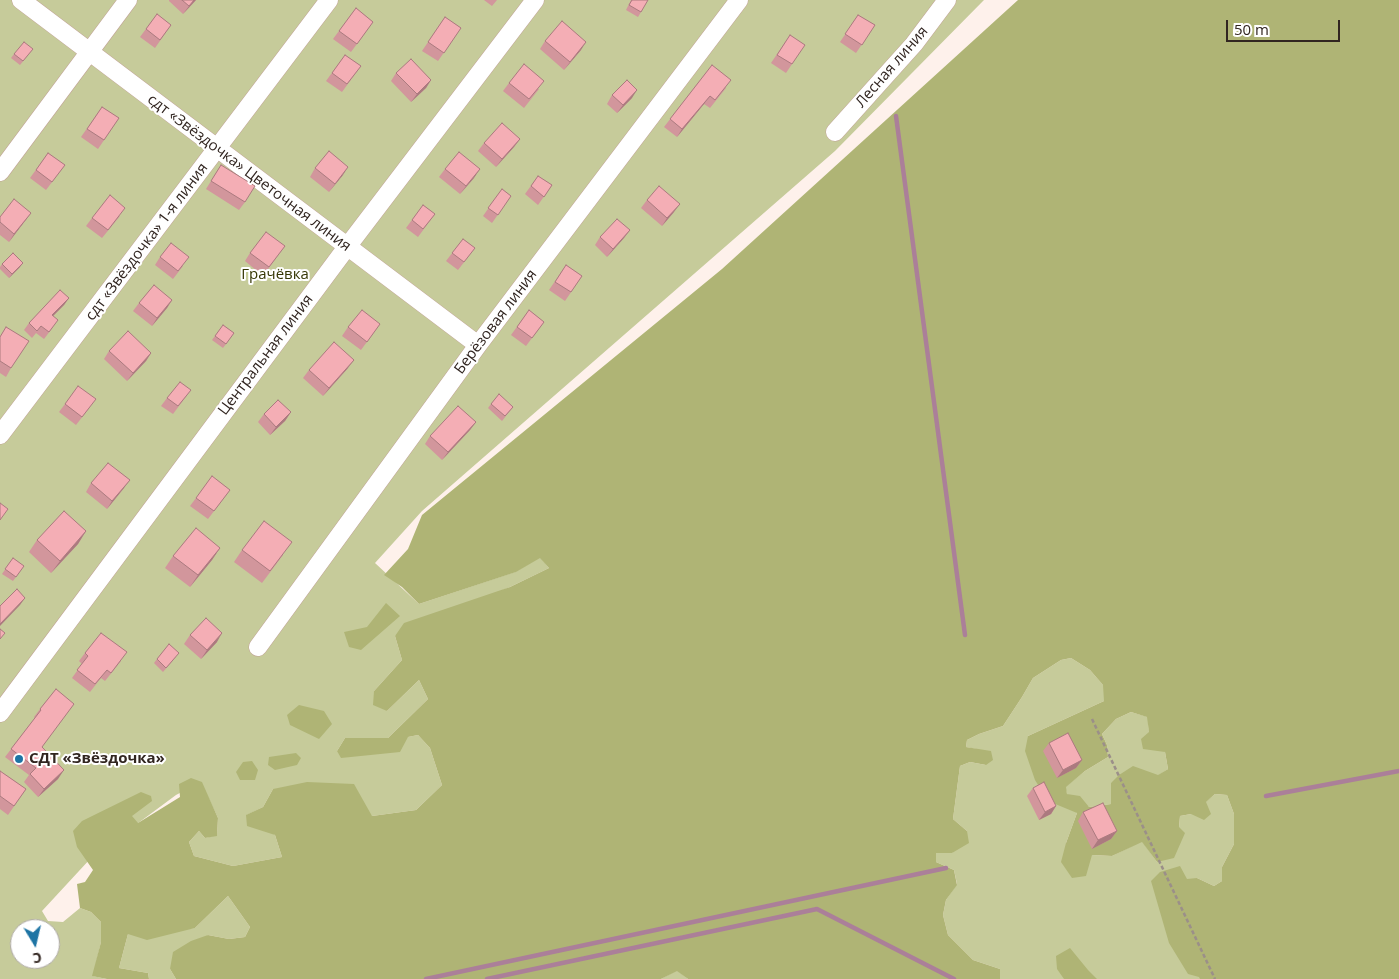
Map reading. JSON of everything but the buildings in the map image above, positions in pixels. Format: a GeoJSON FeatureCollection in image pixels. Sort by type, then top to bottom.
{"type":"FeatureCollection","features":[{"type":"Feature","properties":{"kind":"street","name":"сдт «Звёздочка» Цветочная линия"},"geometry":{"type":"LineString","coordinates":[[21,0],[478,345]]}},
{"type":"Feature","properties":{"kind":"street"},"geometry":{"type":"LineString","coordinates":[[0,172],[128,0]]}},
{"type":"Feature","properties":{"kind":"street","name":"сдт «Звёздочка» 1-я линия"},"geometry":{"type":"LineString","coordinates":[[0,435],[329,0]]}},
{"type":"Feature","properties":{"kind":"street","name":"Центральная линия"},"geometry":{"type":"LineString","coordinates":[[0,713],[347,247],[535,0]]}},
{"type":"Feature","properties":{"kind":"street","name":"Берёзовая линия"},"geometry":{"type":"LineString","coordinates":[[258,647],[478,345],[740,0]]}},
{"type":"Feature","properties":{"kind":"street","name":"Лесная линия"},"geometry":{"type":"LineString","coordinates":[[835,132],[914,44],[947,0]]}},
{"type":"Feature","properties":{"kind":"path"},"geometry":{"type":"LineString","coordinates":[[1092,719],[1215,979]]}},
{"type":"Feature","properties":{"kind":"green space","name":"Грачёвка"},"geometry":{"type":"Polygon","coordinates":[[[0,0],[984,0],[835,151],[422,511],[375,563],[419,604],[515,572],[540,557],[549,568],[510,587],[395,636],[402,660],[374,691],[387,711],[419,680],[428,699],[388,738],[345,738],[337,751],[418,735],[430,748],[442,785],[416,810],[372,816],[273,789],[263,807],[247,815],[275,835],[282,857],[233,866],[194,856],[189,842],[199,831],[205,838],[217,835],[218,818],[201,782],[176,795],[91,858],[42,911],[47,919],[10,919],[10,969],[60,969],[60,922],[63,922],[80,908],[91,912],[101,922],[101,942],[93,976],[107,979],[0,979],[0,0]]]}},
{"type":"Feature","properties":{"kind":"green space"},"geometry":{"type":"Polygon","coordinates":[[[1018,0],[1399,0],[1399,979],[1200,979],[1188,974],[1169,943],[1151,881],[1160,872],[1180,866],[1187,879],[1197,878],[1214,886],[1222,881],[1222,867],[1234,844],[1234,814],[1227,795],[1215,794],[1206,802],[1211,814],[1204,820],[1191,814],[1180,816],[1179,827],[1185,833],[1174,858],[1157,862],[1142,842],[1112,856],[1092,855],[1086,876],[1072,878],[1061,862],[1077,813],[1048,801],[1035,780],[1025,751],[1028,736],[1104,701],[1103,685],[1090,670],[1071,658],[1061,660],[1033,678],[1003,726],[967,740],[966,747],[991,751],[993,760],[986,765],[970,762],[960,766],[953,819],[967,831],[969,843],[952,853],[936,853],[936,862],[954,870],[957,885],[946,900],[943,915],[948,935],[973,960],[1000,969],[1000,979],[688,979],[677,971],[661,979],[176,979],[170,969],[173,952],[191,941],[208,935],[229,939],[245,937],[250,927],[228,896],[195,928],[147,940],[128,934],[119,968],[148,973],[149,979],[107,979],[92,976],[101,942],[101,922],[91,912],[80,908],[77,884],[85,882],[93,870],[77,847],[73,831],[82,821],[141,792],[151,796],[152,801],[132,816],[138,823],[180,797],[179,784],[191,778],[202,782],[218,818],[217,836],[205,838],[199,831],[189,842],[194,856],[233,866],[282,857],[275,835],[247,826],[246,815],[263,807],[273,789],[307,782],[354,784],[372,816],[416,810],[442,785],[430,748],[418,735],[408,737],[400,752],[341,758],[337,751],[345,738],[388,738],[428,699],[419,680],[387,711],[373,705],[374,691],[402,660],[395,636],[404,623],[510,587],[549,568],[540,558],[516,572],[419,604],[402,587],[384,575],[408,549],[422,515],[722,269],[1018,0]],[[1131,712],[1116,719],[1102,734],[1107,745],[1108,757],[1085,771],[1066,787],[1067,794],[1080,796],[1089,807],[1111,804],[1111,783],[1133,766],[1158,775],[1168,769],[1165,752],[1143,749],[1141,739],[1149,732],[1147,717],[1131,712]]]}},
{"type":"Feature","properties":{"kind":"green space"},"geometry":{"type":"Polygon","coordinates":[[[386,603],[400,616],[361,650],[349,647],[344,632],[367,627],[386,603]]]}},
{"type":"Feature","properties":{"kind":"green space"},"geometry":{"type":"Polygon","coordinates":[[[1071,658],[1090,670],[1104,686],[1104,701],[1028,736],[1077,813],[1066,843],[1092,855],[1112,856],[1142,841],[1157,862],[1179,827],[1180,816],[1191,814],[1215,794],[1227,795],[1234,814],[1234,844],[1222,867],[1222,881],[1214,886],[1197,878],[1200,979],[1000,979],[1000,969],[973,960],[948,935],[943,915],[946,900],[957,884],[954,870],[936,862],[936,853],[952,853],[967,831],[953,819],[960,766],[970,762],[986,765],[976,749],[966,747],[967,740],[1003,726],[1033,678],[1061,660],[1071,658]]]}},
{"type":"Feature","properties":{"kind":"green space"},"geometry":{"type":"Polygon","coordinates":[[[299,705],[324,711],[332,724],[319,739],[290,725],[287,715],[299,705]]]}},
{"type":"Feature","properties":{"kind":"green space"},"geometry":{"type":"Polygon","coordinates":[[[1131,712],[1148,717],[1149,732],[1165,752],[1168,769],[1159,775],[1111,783],[1111,804],[1089,807],[1067,794],[1065,787],[1085,771],[1108,757],[1107,745],[1102,734],[1116,719],[1131,712]]]}},
{"type":"Feature","properties":{"kind":"green space"},"geometry":{"type":"Polygon","coordinates":[[[296,753],[301,758],[297,765],[275,770],[268,765],[269,757],[296,753]]]}},
{"type":"Feature","properties":{"kind":"green space"},"geometry":{"type":"Polygon","coordinates":[[[252,761],[258,770],[255,780],[240,780],[236,772],[243,762],[252,761]]]}},
{"type":"Feature","properties":{"kind":"green space"},"geometry":{"type":"Polygon","coordinates":[[[228,896],[250,927],[245,937],[229,939],[208,935],[170,969],[176,979],[149,979],[148,973],[119,968],[128,934],[195,928],[228,896]]]}},
{"type":"Feature","properties":{"kind":"green space"},"geometry":{"type":"Polygon","coordinates":[[[1070,948],[1097,979],[1064,979],[1057,969],[1056,956],[1070,948]]]}},
{"type":"Feature","properties":{"kind":"green space"},"geometry":{"type":"Polygon","coordinates":[[[677,970],[688,979],[661,979],[677,970]]]}},
{"type":"Feature","properties":{"kind":"waterway"},"geometry":{"type":"LineString","coordinates":[[896,116],[965,635]]}},
{"type":"Feature","properties":{"kind":"waterway"},"geometry":{"type":"LineString","coordinates":[[1266,796],[1399,771]]}},
{"type":"Feature","properties":{"kind":"waterway"},"geometry":{"type":"LineString","coordinates":[[426,979],[946,868]]}},
{"type":"Feature","properties":{"kind":"waterway"},"geometry":{"type":"LineString","coordinates":[[487,979],[817,909],[954,979]]}},
{"type":"Feature","properties":{"kind":"place","name":"СДТ «Звёздочка»"},"geometry":{"type":"Point","coordinates":[19,759]}}]}
